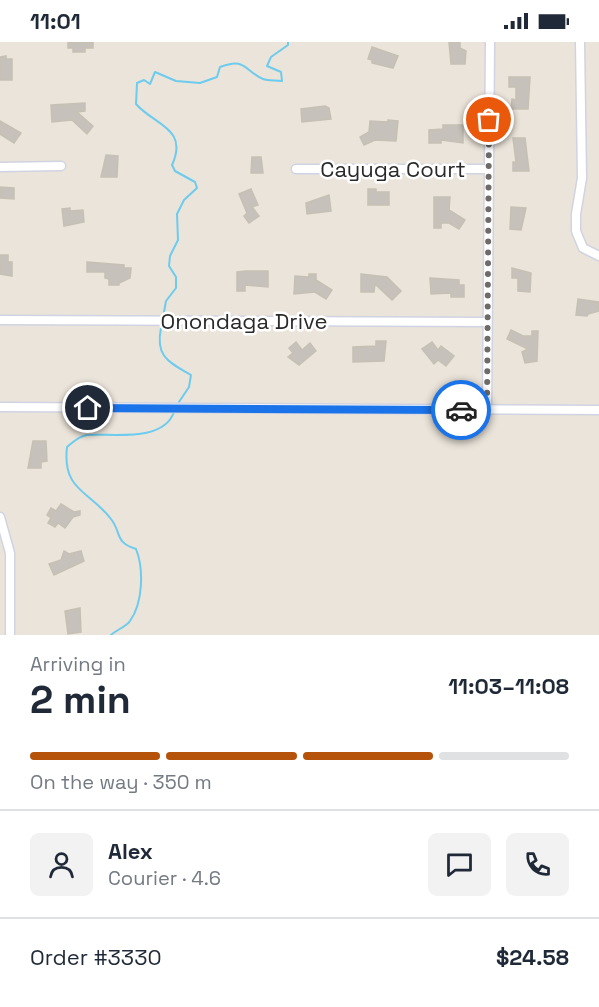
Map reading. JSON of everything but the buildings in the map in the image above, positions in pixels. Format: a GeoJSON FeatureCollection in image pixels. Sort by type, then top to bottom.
{"type":"FeatureCollection","features":[{"type":"Feature","properties":{"kind":"street"},"geometry":{"type":"LineString","coordinates":[[487,410],[490,42]]}},
{"type":"Feature","properties":{"kind":"street"},"geometry":{"type":"LineString","coordinates":[[580,42],[582,178],[576,214],[576,231],[583,248],[599,256]]}},
{"type":"Feature","properties":{"kind":"street"},"geometry":{"type":"LineString","coordinates":[[0,167],[61,166]]}},
{"type":"Feature","properties":{"kind":"street","name":"Cayuga Court"},"geometry":{"type":"LineString","coordinates":[[296,169],[489,169]]}},
{"type":"Feature","properties":{"kind":"street","name":"Onondaga Drive"},"geometry":{"type":"LineString","coordinates":[[0,320],[487,322]]}},
{"type":"Feature","properties":{"kind":"street"},"geometry":{"type":"LineString","coordinates":[[0,407],[599,410]]}},
{"type":"Feature","properties":{"kind":"street"},"geometry":{"type":"LineString","coordinates":[[0,517],[10,553],[10,635]]}},
{"type":"Feature","properties":{"kind":"waterway"},"geometry":{"type":"LineString","coordinates":[[164,312],[166,301],[176,288],[176,277],[169,266],[170,256],[178,240],[177,214],[184,200],[197,188],[195,182],[175,171],[172,165],[176,153],[173,135],[136,104],[137,83],[144,80],[150,84],[155,72],[176,81],[200,83],[217,77],[220,67],[235,63],[244,66],[263,79],[282,81],[281,72],[267,66],[271,57],[288,45],[288,42]]}},
{"type":"Feature","properties":{"kind":"waterway"},"geometry":{"type":"LineString","coordinates":[[161,328],[162,352],[170,362],[191,375],[189,387],[179,402]]}},
{"type":"Feature","properties":{"kind":"waterway"},"geometry":{"type":"LineString","coordinates":[[111,635],[128,623],[138,605],[141,586],[139,557],[136,549],[121,540],[111,519],[73,482],[67,462],[67,447],[87,435],[148,432],[168,422],[174,412]]}},
{"type":"Feature","properties":{"kind":"way so far"},"geometry":{"type":"LineString","coordinates":[[461,410],[487,410],[489,120]]}},
{"type":"Feature","properties":{"kind":"route"},"geometry":{"type":"LineString","coordinates":[[88,408],[461,410]]}}]}
